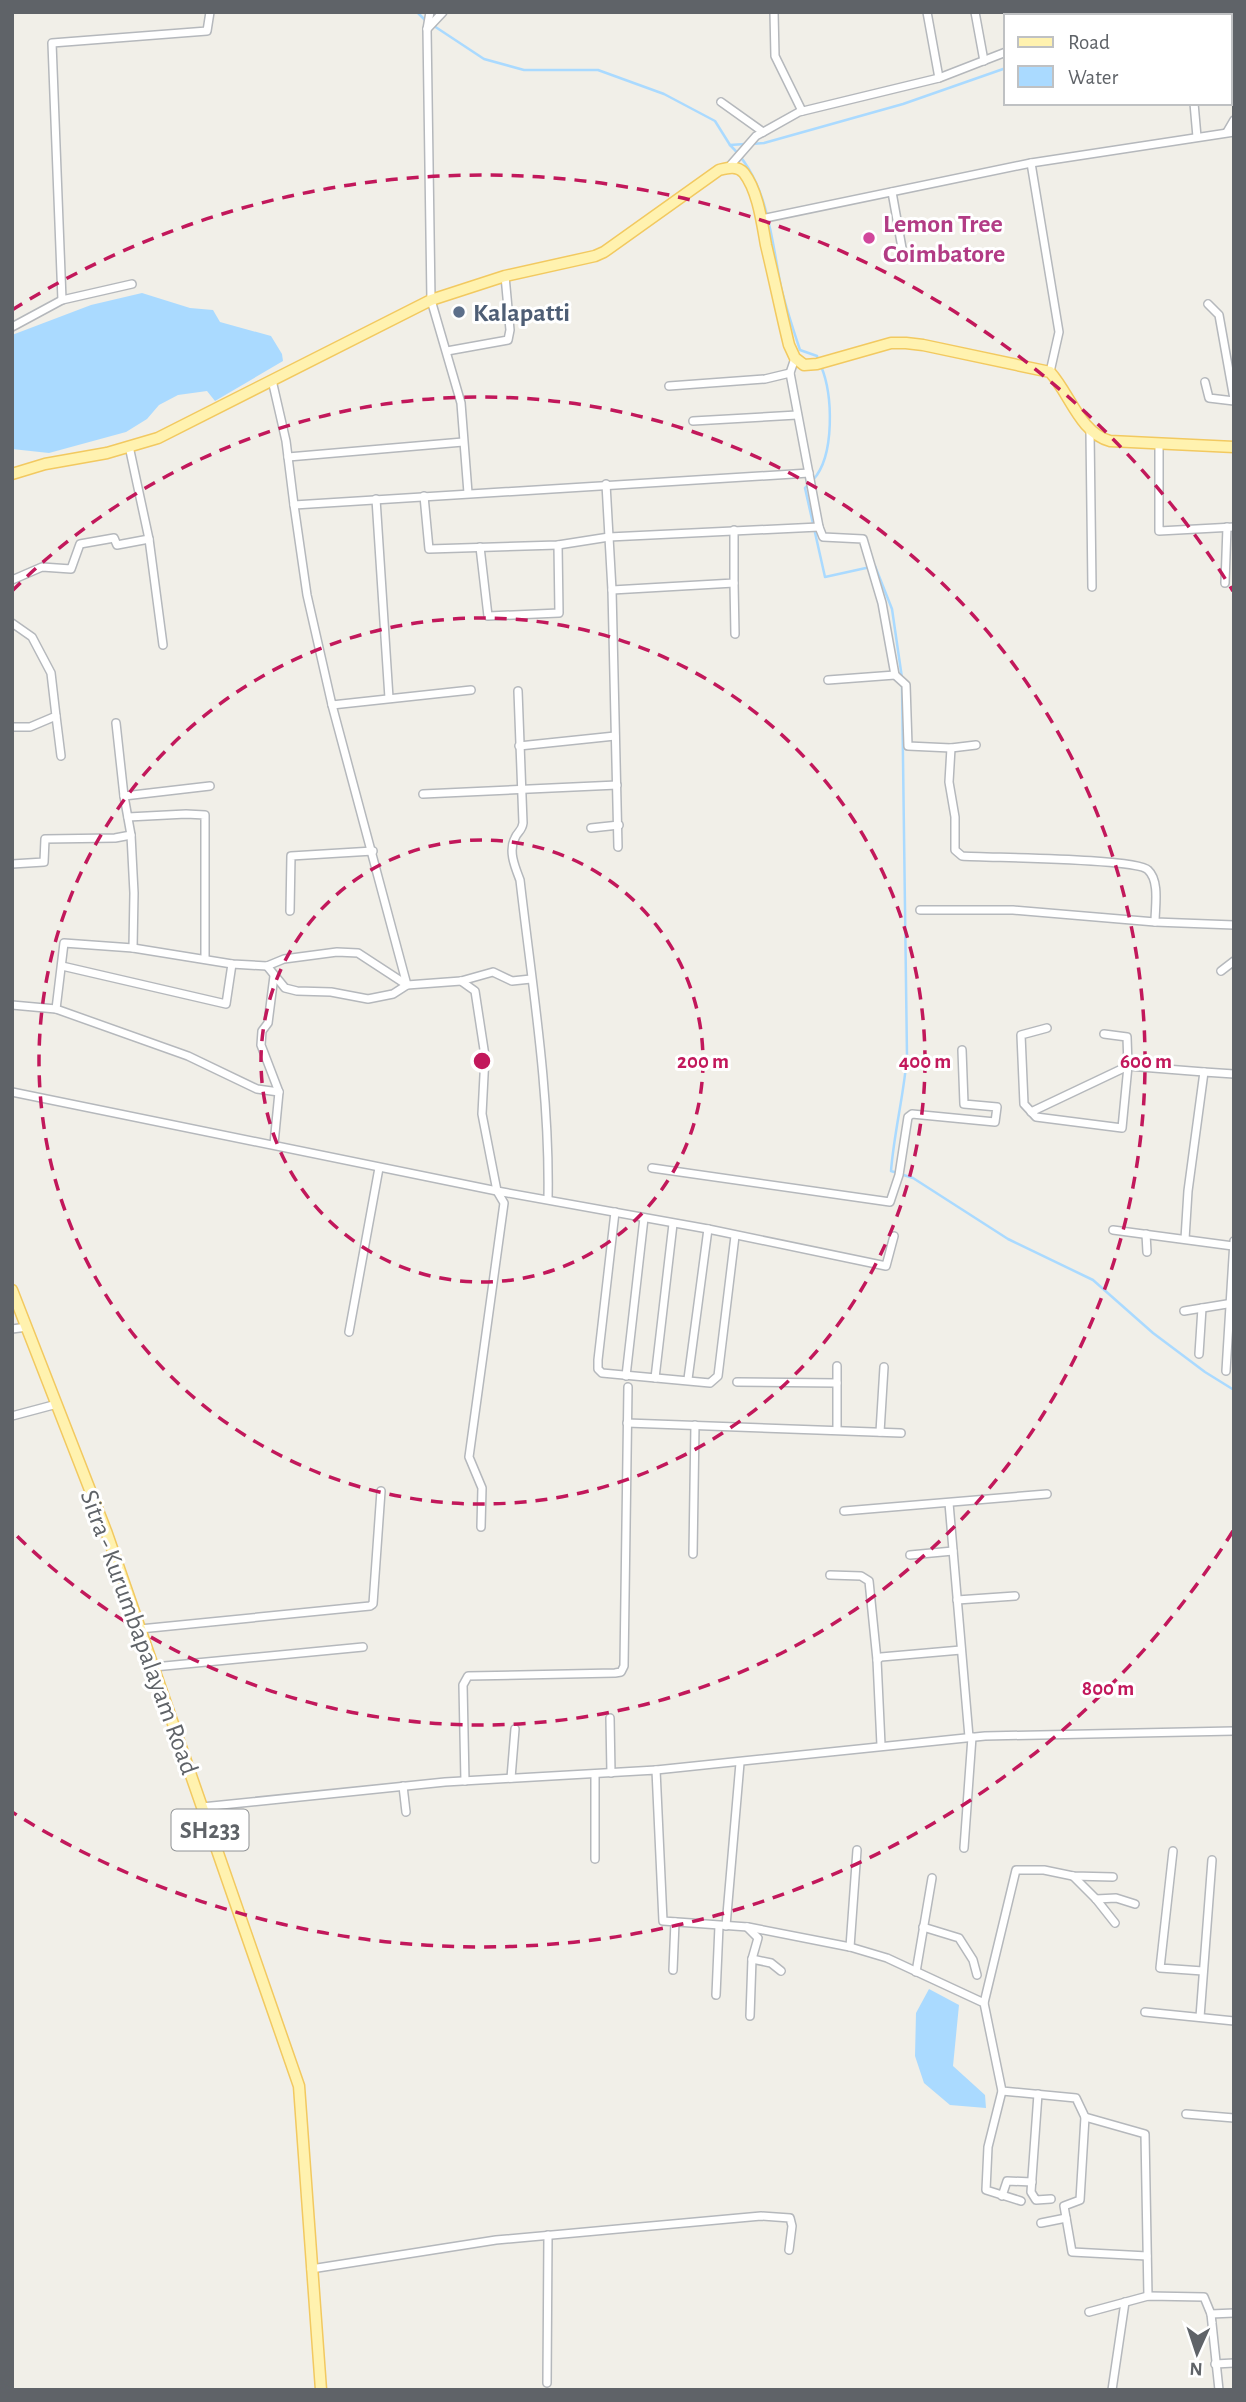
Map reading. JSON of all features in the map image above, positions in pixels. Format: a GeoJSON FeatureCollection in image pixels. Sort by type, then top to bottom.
{"type":"FeatureCollection","features":[{"type":"Feature","properties":{"kind":"main road"},"geometry":{"type":"LineString","coordinates":[[12,474],[158,438],[431,300],[505,276],[595,256],[731,164],[743,172],[766,218],[789,345],[795,358],[804,365],[891,343],[922,345],[1051,372],[1062,384],[1090,432],[1100,438],[1110,441],[1234,447]]}},
{"type":"Feature","properties":{"kind":"main road","name":"Sitra - Kurumbapalayam Road"},"geometry":{"type":"LineString","coordinates":[[12,1290],[106,1531],[299,2086],[321,2390]]}},
{"type":"Feature","properties":{"kind":"street"},"geometry":{"type":"LineString","coordinates":[[62,300],[52,43],[207,31],[210,12]]}},
{"type":"Feature","properties":{"kind":"street"},"geometry":{"type":"LineString","coordinates":[[430,12],[427,29],[431,300],[461,403],[468,493]]}},
{"type":"Feature","properties":{"kind":"street"},"geometry":{"type":"LineString","coordinates":[[774,12],[775,55],[802,111]]}},
{"type":"Feature","properties":{"kind":"street"},"geometry":{"type":"LineString","coordinates":[[927,12],[939,78]]}},
{"type":"Feature","properties":{"kind":"street"},"geometry":{"type":"LineString","coordinates":[[975,12],[984,61]]}},
{"type":"Feature","properties":{"kind":"street"},"geometry":{"type":"LineString","coordinates":[[1193,12],[1200,12]]}},
{"type":"Feature","properties":{"kind":"street"},"geometry":{"type":"LineString","coordinates":[[427,29],[443,13]]}},
{"type":"Feature","properties":{"kind":"street"},"geometry":{"type":"LineString","coordinates":[[731,164],[759,134],[802,111],[939,78],[1004,53]]}},
{"type":"Feature","properties":{"kind":"street"},"geometry":{"type":"LineString","coordinates":[[722,102],[759,134]]}},
{"type":"Feature","properties":{"kind":"street"},"geometry":{"type":"LineString","coordinates":[[1194,105],[1197,137]]}},
{"type":"Feature","properties":{"kind":"street"},"geometry":{"type":"LineString","coordinates":[[766,218],[1031,163],[1230,132],[1234,120]]}},
{"type":"Feature","properties":{"kind":"street"},"geometry":{"type":"LineString","coordinates":[[1031,163],[1059,332],[1051,372]]}},
{"type":"Feature","properties":{"kind":"street"},"geometry":{"type":"LineString","coordinates":[[892,192],[902,248]]}},
{"type":"Feature","properties":{"kind":"street"},"geometry":{"type":"LineString","coordinates":[[447,351],[508,340],[510,330],[505,276]]}},
{"type":"Feature","properties":{"kind":"street"},"geometry":{"type":"LineString","coordinates":[[12,327],[62,300],[132,284]]}},
{"type":"Feature","properties":{"kind":"street"},"geometry":{"type":"LineString","coordinates":[[1205,382],[1209,398],[1234,400],[1219,315],[1208,304]]}},
{"type":"Feature","properties":{"kind":"street"},"geometry":{"type":"LineString","coordinates":[[795,358],[790,373],[816,527],[823,537],[863,539],[882,603],[900,680],[908,746],[951,748],[976,745]]}},
{"type":"Feature","properties":{"kind":"street"},"geometry":{"type":"LineString","coordinates":[[668,386],[754,380],[790,373]]}},
{"type":"Feature","properties":{"kind":"street"},"geometry":{"type":"LineString","coordinates":[[272,380],[288,457],[307,595],[332,705],[407,985]]}},
{"type":"Feature","properties":{"kind":"street"},"geometry":{"type":"LineString","coordinates":[[693,421],[797,415]]}},
{"type":"Feature","properties":{"kind":"street"},"geometry":{"type":"LineString","coordinates":[[1090,432],[1092,587]]}},
{"type":"Feature","properties":{"kind":"street"},"geometry":{"type":"LineString","coordinates":[[288,457],[463,442]]}},
{"type":"Feature","properties":{"kind":"street"},"geometry":{"type":"LineString","coordinates":[[1159,443],[1159,531],[1230,527],[1225,583]]}},
{"type":"Feature","properties":{"kind":"street"},"geometry":{"type":"LineString","coordinates":[[129,446],[149,539],[163,645]]}},
{"type":"Feature","properties":{"kind":"street"},"geometry":{"type":"LineString","coordinates":[[294,505],[606,485],[810,479]]}},
{"type":"Feature","properties":{"kind":"street"},"geometry":{"type":"LineString","coordinates":[[606,485],[612,590],[618,847]]}},
{"type":"Feature","properties":{"kind":"street"},"geometry":{"type":"LineString","coordinates":[[424,496],[429,549],[558,545],[609,537],[816,527]]}},
{"type":"Feature","properties":{"kind":"street"},"geometry":{"type":"LineString","coordinates":[[376,499],[389,698]]}},
{"type":"Feature","properties":{"kind":"street"},"geometry":{"type":"LineString","coordinates":[[734,530],[735,634]]}},
{"type":"Feature","properties":{"kind":"street"},"geometry":{"type":"LineString","coordinates":[[12,580],[42,567],[71,569],[80,544],[114,538],[117,545],[149,539]]}},
{"type":"Feature","properties":{"kind":"street"},"geometry":{"type":"LineString","coordinates":[[480,547],[488,616],[559,613],[558,545]]}},
{"type":"Feature","properties":{"kind":"street"},"geometry":{"type":"LineString","coordinates":[[612,590],[734,583]]}},
{"type":"Feature","properties":{"kind":"street"},"geometry":{"type":"LineString","coordinates":[[12,623],[32,637],[51,673],[61,756]]}},
{"type":"Feature","properties":{"kind":"street"},"geometry":{"type":"LineString","coordinates":[[828,680],[900,680]]}},
{"type":"Feature","properties":{"kind":"street"},"geometry":{"type":"LineString","coordinates":[[332,705],[471,690]]}},
{"type":"Feature","properties":{"kind":"street"},"geometry":{"type":"LineString","coordinates":[[518,691],[523,791],[522,830],[515,836],[512,847],[513,863],[520,880],[549,1154],[548,1199]]}},
{"type":"Feature","properties":{"kind":"street"},"geometry":{"type":"LineString","coordinates":[[12,727],[30,727],[55,716]]}},
{"type":"Feature","properties":{"kind":"street"},"geometry":{"type":"LineString","coordinates":[[116,723],[131,835],[133,948]]}},
{"type":"Feature","properties":{"kind":"street"},"geometry":{"type":"LineString","coordinates":[[519,746],[615,736]]}},
{"type":"Feature","properties":{"kind":"street"},"geometry":{"type":"LineString","coordinates":[[951,748],[948,782],[954,817],[955,850],[962,856],[1106,862],[1141,867],[1148,870],[1154,879],[1155,922]]}},
{"type":"Feature","properties":{"kind":"street"},"geometry":{"type":"LineString","coordinates":[[423,794],[617,785]]}},
{"type":"Feature","properties":{"kind":"street"},"geometry":{"type":"LineString","coordinates":[[124,796],[210,786]]}},
{"type":"Feature","properties":{"kind":"street"},"geometry":{"type":"LineString","coordinates":[[128,817],[205,815],[205,959]]}},
{"type":"Feature","properties":{"kind":"street"},"geometry":{"type":"LineString","coordinates":[[592,828],[619,825]]}},
{"type":"Feature","properties":{"kind":"street"},"geometry":{"type":"LineString","coordinates":[[12,864],[44,862],[45,839],[115,838],[131,835]]}},
{"type":"Feature","properties":{"kind":"street"},"geometry":{"type":"LineString","coordinates":[[290,911],[291,856],[373,851]]}},
{"type":"Feature","properties":{"kind":"street"},"geometry":{"type":"LineString","coordinates":[[920,910],[1013,910],[1155,922],[1234,925]]}},
{"type":"Feature","properties":{"kind":"street"},"geometry":{"type":"LineString","coordinates":[[56,1009],[64,943],[133,948],[232,964],[267,966],[284,959],[337,952],[358,953],[407,985]]}},
{"type":"Feature","properties":{"kind":"street"},"geometry":{"type":"LineString","coordinates":[[1221,971],[1234,961]]}},
{"type":"Feature","properties":{"kind":"street"},"geometry":{"type":"LineString","coordinates":[[62,966],[226,1004],[232,964]]}},
{"type":"Feature","properties":{"kind":"street"},"geometry":{"type":"LineString","coordinates":[[267,966],[285,988],[297,992],[331,992],[368,999],[393,994],[407,985],[461,981],[493,972],[512,981],[531,979]]}},
{"type":"Feature","properties":{"kind":"street"},"geometry":{"type":"LineString","coordinates":[[274,976],[268,1023],[262,1031],[261,1045],[279,1092],[274,1144]]}},
{"type":"Feature","properties":{"kind":"street"},"geometry":{"type":"LineString","coordinates":[[461,981],[475,990],[485,1056],[482,1114],[497,1191],[504,1203],[469,1457],[482,1488],[481,1527]]}},
{"type":"Feature","properties":{"kind":"street"},"geometry":{"type":"LineString","coordinates":[[12,1005],[56,1009],[188,1056],[257,1089],[279,1092]]}},
{"type":"Feature","properties":{"kind":"street"},"geometry":{"type":"LineString","coordinates":[[1047,1028],[1021,1035],[1024,1104],[1036,1117],[1122,1128],[1128,1066],[1127,1037],[1104,1034]]}},
{"type":"Feature","properties":{"kind":"street"},"geometry":{"type":"LineString","coordinates":[[652,1168],[890,1202],[900,1172],[908,1117],[912,1114],[995,1122],[997,1107],[964,1104],[962,1050]]}},
{"type":"Feature","properties":{"kind":"street"},"geometry":{"type":"LineString","coordinates":[[1031,1111],[1128,1066],[1234,1074]]}},
{"type":"Feature","properties":{"kind":"street"},"geometry":{"type":"LineString","coordinates":[[1185,1240],[1188,1191],[1204,1072]]}},
{"type":"Feature","properties":{"kind":"street"},"geometry":{"type":"LineString","coordinates":[[12,1092],[274,1144],[379,1168],[708,1229],[887,1266],[894,1236]]}},
{"type":"Feature","properties":{"kind":"street"},"geometry":{"type":"LineString","coordinates":[[349,1332],[379,1168]]}},
{"type":"Feature","properties":{"kind":"street"},"geometry":{"type":"LineString","coordinates":[[615,1212],[598,1369],[602,1373],[715,1381],[718,1376],[735,1236]]}},
{"type":"Feature","properties":{"kind":"street"},"geometry":{"type":"LineString","coordinates":[[626,1376],[644,1218]]}},
{"type":"Feature","properties":{"kind":"street"},"geometry":{"type":"LineString","coordinates":[[655,1378],[673,1224]]}},
{"type":"Feature","properties":{"kind":"street"},"geometry":{"type":"LineString","coordinates":[[688,1380],[708,1229]]}},
{"type":"Feature","properties":{"kind":"street"},"geometry":{"type":"LineString","coordinates":[[1113,1230],[1185,1240],[1233,1243],[1233,1303],[1226,1371]]}},
{"type":"Feature","properties":{"kind":"street"},"geometry":{"type":"LineString","coordinates":[[1146,1234],[1147,1252]]}},
{"type":"Feature","properties":{"kind":"street"},"geometry":{"type":"LineString","coordinates":[[1184,1311],[1233,1303]]}},
{"type":"Feature","properties":{"kind":"street"},"geometry":{"type":"LineString","coordinates":[[1199,1354],[1202,1308]]}},
{"type":"Feature","properties":{"kind":"street"},"geometry":{"type":"LineString","coordinates":[[12,1329],[27,1327]]}},
{"type":"Feature","properties":{"kind":"street"},"geometry":{"type":"LineString","coordinates":[[837,1366],[837,1430]]}},
{"type":"Feature","properties":{"kind":"street"},"geometry":{"type":"LineString","coordinates":[[880,1432],[884,1367]]}},
{"type":"Feature","properties":{"kind":"street"},"geometry":{"type":"LineString","coordinates":[[737,1382],[837,1383]]}},
{"type":"Feature","properties":{"kind":"street"},"geometry":{"type":"LineString","coordinates":[[465,1781],[463,1685],[468,1676],[615,1673],[621,1672],[624,1667],[628,1387]]}},
{"type":"Feature","properties":{"kind":"street"},"geometry":{"type":"LineString","coordinates":[[12,1416],[57,1404]]}},
{"type":"Feature","properties":{"kind":"street"},"geometry":{"type":"LineString","coordinates":[[627,1423],[901,1433]]}},
{"type":"Feature","properties":{"kind":"street"},"geometry":{"type":"LineString","coordinates":[[693,1554],[695,1425]]}},
{"type":"Feature","properties":{"kind":"street"},"geometry":{"type":"LineString","coordinates":[[140,1629],[370,1606],[373,1604],[381,1490]]}},
{"type":"Feature","properties":{"kind":"street"},"geometry":{"type":"LineString","coordinates":[[844,1511],[1047,1494]]}},
{"type":"Feature","properties":{"kind":"street"},"geometry":{"type":"LineString","coordinates":[[948,1503],[970,1737],[964,1848]]}},
{"type":"Feature","properties":{"kind":"street"},"geometry":{"type":"LineString","coordinates":[[910,1555],[953,1551]]}},
{"type":"Feature","properties":{"kind":"street"},"geometry":{"type":"LineString","coordinates":[[830,1574],[861,1576],[869,1581],[877,1660],[881,1745]]}},
{"type":"Feature","properties":{"kind":"street"},"geometry":{"type":"LineString","coordinates":[[957,1600],[1015,1596]]}},
{"type":"Feature","properties":{"kind":"street"},"geometry":{"type":"LineString","coordinates":[[153,1667],[363,1647]]}},
{"type":"Feature","properties":{"kind":"street"},"geometry":{"type":"LineString","coordinates":[[877,1660],[881,1657],[961,1650]]}},
{"type":"Feature","properties":{"kind":"street"},"geometry":{"type":"LineString","coordinates":[[610,1718],[611,1773]]}},
{"type":"Feature","properties":{"kind":"street"},"geometry":{"type":"LineString","coordinates":[[511,1778],[515,1729]]}},
{"type":"Feature","properties":{"kind":"street"},"geometry":{"type":"LineString","coordinates":[[202,1807],[402,1786],[740,1763],[970,1737],[1234,1731]]}},
{"type":"Feature","properties":{"kind":"street"},"geometry":{"type":"LineString","coordinates":[[716,1994],[740,1763]]}},
{"type":"Feature","properties":{"kind":"street"},"geometry":{"type":"LineString","coordinates":[[656,1770],[663,1921],[747,1927],[850,1947],[887,1958],[984,2003]]}},
{"type":"Feature","properties":{"kind":"street"},"geometry":{"type":"LineString","coordinates":[[595,1858],[596,1774]]}},
{"type":"Feature","properties":{"kind":"street"},"geometry":{"type":"LineString","coordinates":[[402,1786],[407,1812]]}},
{"type":"Feature","properties":{"kind":"street"},"geometry":{"type":"LineString","coordinates":[[850,1947],[857,1850]]}},
{"type":"Feature","properties":{"kind":"street"},"geometry":{"type":"LineString","coordinates":[[1173,1851],[1160,1968],[1203,1971]]}},
{"type":"Feature","properties":{"kind":"street"},"geometry":{"type":"LineString","coordinates":[[1200,2017],[1212,1860]]}},
{"type":"Feature","properties":{"kind":"street"},"geometry":{"type":"LineString","coordinates":[[1021,2201],[986,2190],[988,2147],[1002,2091],[984,2003],[1016,1870],[1044,1870],[1073,1877],[1113,1877]]}},
{"type":"Feature","properties":{"kind":"street"},"geometry":{"type":"LineString","coordinates":[[1073,1877],[1096,1899],[1115,1923]]}},
{"type":"Feature","properties":{"kind":"street"},"geometry":{"type":"LineString","coordinates":[[916,1972],[932,1878]]}},
{"type":"Feature","properties":{"kind":"street"},"geometry":{"type":"LineString","coordinates":[[1096,1899],[1116,1898],[1135,1904]]}},
{"type":"Feature","properties":{"kind":"street"},"geometry":{"type":"LineString","coordinates":[[673,1970],[675,1922]]}},
{"type":"Feature","properties":{"kind":"street"},"geometry":{"type":"LineString","coordinates":[[747,1927],[758,1938],[752,1959],[750,2016]]}},
{"type":"Feature","properties":{"kind":"street"},"geometry":{"type":"LineString","coordinates":[[923,1927],[959,1938],[973,1959],[977,1975]]}},
{"type":"Feature","properties":{"kind":"street"},"geometry":{"type":"LineString","coordinates":[[752,1959],[771,1963],[781,1970]]}},
{"type":"Feature","properties":{"kind":"street"},"geometry":{"type":"LineString","coordinates":[[1144,2012],[1234,2021]]}},
{"type":"Feature","properties":{"kind":"street"},"geometry":{"type":"LineString","coordinates":[[1002,2091],[1076,2098],[1085,2117],[1080,2200],[1064,2206],[1072,2252],[1147,2256]]}},
{"type":"Feature","properties":{"kind":"street"},"geometry":{"type":"LineString","coordinates":[[1038,2094],[1031,2192],[1036,2200],[1051,2199]]}},
{"type":"Feature","properties":{"kind":"street"},"geometry":{"type":"LineString","coordinates":[[1186,2114],[1234,2118]]}},
{"type":"Feature","properties":{"kind":"street"},"geometry":{"type":"LineString","coordinates":[[1085,2117],[1145,2134],[1148,2296]]}},
{"type":"Feature","properties":{"kind":"street"},"geometry":{"type":"LineString","coordinates":[[1002,2196],[1007,2181],[1032,2182]]}},
{"type":"Feature","properties":{"kind":"street"},"geometry":{"type":"LineString","coordinates":[[312,2269],[496,2239],[785,2216],[790,2218],[792,2226],[789,2250]]}},
{"type":"Feature","properties":{"kind":"street"},"geometry":{"type":"LineString","coordinates":[[1041,2223],[1066,2218]]}},
{"type":"Feature","properties":{"kind":"street"},"geometry":{"type":"LineString","coordinates":[[547,2383],[548,2235]]}},
{"type":"Feature","properties":{"kind":"street"},"geometry":{"type":"LineString","coordinates":[[1089,2312],[1148,2296],[1204,2297],[1211,2314],[1219,2390]]}},
{"type":"Feature","properties":{"kind":"street"},"geometry":{"type":"LineString","coordinates":[[1112,2390],[1125,2302]]}},
{"type":"Feature","properties":{"kind":"street"},"geometry":{"type":"LineString","coordinates":[[1211,2314],[1234,2313]]}},
{"type":"Feature","properties":{"kind":"street"},"geometry":{"type":"LineString","coordinates":[[1216,2364],[1234,2364]]}},
{"type":"Feature","properties":{"kind":"water"},"geometry":{"type":"Polygon","coordinates":[[[142,293],[190,308],[213,310],[220,322],[271,336],[282,354],[283,361],[215,401],[207,391],[178,395],[159,405],[147,419],[126,432],[49,453],[12,449],[12,335],[91,305],[142,293]]]}},
{"type":"Feature","properties":{"kind":"water"},"geometry":{"type":"Polygon","coordinates":[[[929,1989],[959,2005],[953,2066],[985,2095],[986,2108],[950,2105],[924,2083],[915,2056],[916,2013],[929,1989]]]}},
{"type":"Feature","properties":{"kind":"waterway"},"geometry":{"type":"LineString","coordinates":[[417,12],[425,20]]}},
{"type":"Feature","properties":{"kind":"waterway"},"geometry":{"type":"LineString","coordinates":[[434,26],[484,59],[524,70],[598,70],[664,94],[715,121],[730,145],[745,144]]}},
{"type":"Feature","properties":{"kind":"waterway"},"geometry":{"type":"LineString","coordinates":[[752,144],[764,143],[903,104],[1004,69]]}},
{"type":"Feature","properties":{"kind":"waterway"},"geometry":{"type":"LineString","coordinates":[[730,145],[743,160],[760,193],[783,295],[800,350],[817,356],[818,360]]}},
{"type":"Feature","properties":{"kind":"waterway"},"geometry":{"type":"LineString","coordinates":[[813,480],[825,456],[830,425],[828,393],[821,366]]}},
{"type":"Feature","properties":{"kind":"waterway"},"geometry":{"type":"LineString","coordinates":[[808,485],[805,488],[825,577],[875,566],[892,609],[902,678]]}},
{"type":"Feature","properties":{"kind":"waterway"},"geometry":{"type":"LineString","coordinates":[[902,685],[907,1056],[891,1171],[913,1178],[1008,1239],[1093,1280],[1153,1333],[1234,1390]]}},
{"type":"Feature","properties":{"kind":"place","name":"Lemon Tree Coimbatore"},"geometry":{"type":"Point","coordinates":[869,238]}},
{"type":"Feature","properties":{"kind":"place","name":"Kalapatti"},"geometry":{"type":"Point","coordinates":[459,312]}}]}
